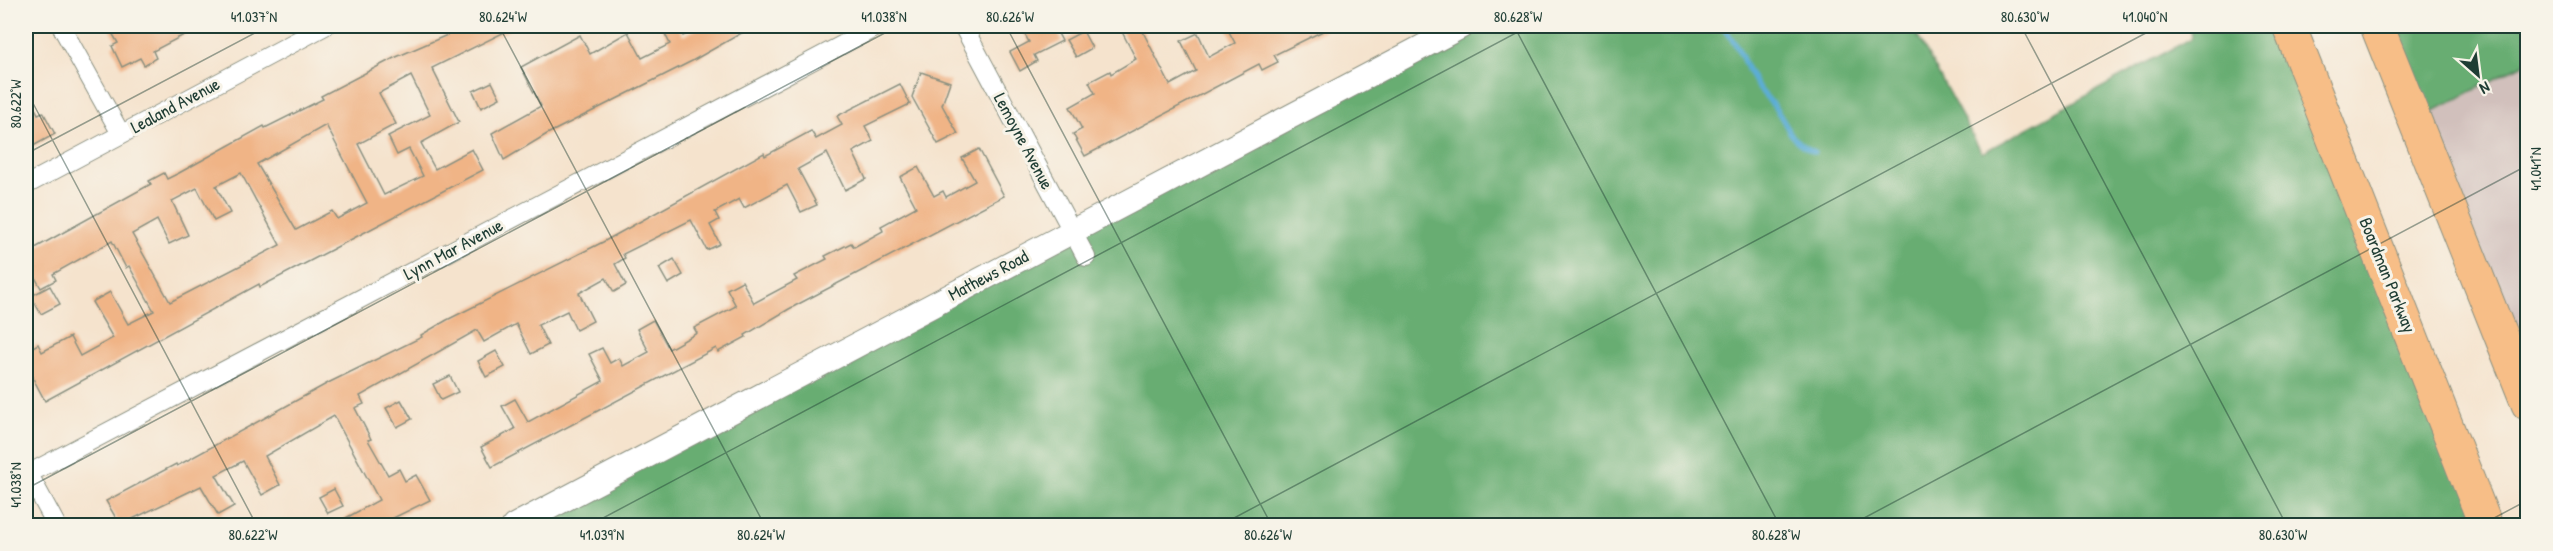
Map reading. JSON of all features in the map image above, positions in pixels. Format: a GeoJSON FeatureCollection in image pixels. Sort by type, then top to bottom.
{"type":"FeatureCollection","features":[{"type":"Feature","properties":{"kind":"highway","name":"Boardman Parkway"},"geometry":{"type":"LineString","coordinates":[[2289,26],[2486,525]]}},
{"type":"Feature","properties":{"kind":"highway"},"geometry":{"type":"LineString","coordinates":[[2377,26],[2528,404]]}},
{"type":"Feature","properties":{"kind":"street"},"geometry":{"type":"LineString","coordinates":[[61,26],[121,134]]}},
{"type":"Feature","properties":{"kind":"street","name":"Lealand Avenue"},"geometry":{"type":"LineString","coordinates":[[26,185],[325,26]]}},
{"type":"Feature","properties":{"kind":"street","name":"Lynn Mar Avenue"},"geometry":{"type":"LineString","coordinates":[[27,472],[878,26]]}},
{"type":"Feature","properties":{"kind":"street","name":"Lemoyne Avenue"},"geometry":{"type":"LineString","coordinates":[[963,26],[1086,257]]}},
{"type":"Feature","properties":{"kind":"street","name":"Mathews Road"},"geometry":{"type":"LineString","coordinates":[[514,525],[1462,26]]}},
{"type":"Feature","properties":{"kind":"street"},"geometry":{"type":"LineString","coordinates":[[27,472],[57,525]]}},
{"type":"Feature","properties":{"kind":"shaded area"},"geometry":{"type":"Polygon","coordinates":[[[2527,62],[2527,404],[2415,121],[2527,62]]]}},
{"type":"Feature","properties":{"kind":"green space"},"geometry":{"type":"Polygon","coordinates":[[[1462,26],[1912,26],[1982,153],[2192,38],[2188,26],[2289,26],[2486,526],[514,526],[1462,26]]]}},
{"type":"Feature","properties":{"kind":"green space"},"geometry":{"type":"Polygon","coordinates":[[[2377,26],[2527,26],[2527,62],[2415,121],[2377,26]]]}},
{"type":"Feature","properties":{"kind":"building"},"geometry":{"type":"Polygon","coordinates":[[[108,26],[201,26],[153,51],[156,58],[144,65],[140,58],[122,67],[112,46],[118,43],[108,26]]]}},
{"type":"Feature","properties":{"kind":"building"},"geometry":{"type":"Polygon","coordinates":[[[468,26],[517,26],[432,68],[459,122],[421,143],[435,169],[472,149],[483,170],[260,287],[259,284],[45,401],[26,365],[26,351],[38,344],[42,352],[70,337],[80,356],[113,338],[92,302],[110,292],[128,324],[154,311],[129,266],[126,268],[112,241],[53,274],[56,280],[41,288],[26,261],[26,253],[151,184],[149,181],[164,173],[167,179],[179,173],[264,126],[265,128],[323,99],[321,96],[394,58],[468,26]],[[411,76],[379,93],[396,124],[358,144],[384,195],[423,176],[409,149],[397,155],[388,136],[430,115],[411,76]],[[326,125],[257,164],[296,230],[332,211],[337,219],[367,203],[326,125]],[[241,173],[216,186],[230,213],[214,221],[197,188],[172,201],[188,235],[169,244],[157,220],[132,234],[170,302],[280,245],[241,173]]]}},
{"type":"Feature","properties":{"kind":"building"},"geometry":{"type":"Polygon","coordinates":[[[661,26],[678,26],[683,36],[703,26],[754,26],[692,61],[547,134],[504,160],[492,133],[541,106],[521,67],[580,35],[590,54],[628,32],[642,58],[670,44],[661,26]]]}},
{"type":"Feature","properties":{"kind":"building"},"geometry":{"type":"Polygon","coordinates":[[[1020,26],[1054,26],[1062,41],[1034,55],[1037,61],[1020,71],[1010,52],[1029,42],[1020,26]]]}},
{"type":"Feature","properties":{"kind":"building"},"geometry":{"type":"Polygon","coordinates":[[[1119,26],[1140,26],[1170,85],[1196,71],[1181,41],[1198,33],[1209,57],[1235,43],[1226,26],[1333,26],[1274,55],[1278,62],[1262,70],[1259,64],[1085,156],[1073,134],[1082,129],[1070,107],[1095,93],[1089,82],[1110,71],[1111,74],[1136,59],[1119,26]]]}},
{"type":"Feature","properties":{"kind":"building"},"geometry":{"type":"Polygon","coordinates":[[[1083,31],[1092,48],[1076,57],[1066,40],[1083,31]]]}},
{"type":"Feature","properties":{"kind":"building"},"geometry":{"type":"Polygon","coordinates":[[[921,72],[950,82],[942,105],[958,134],[938,144],[912,97],[921,72]]]}},
{"type":"Feature","properties":{"kind":"building"},"geometry":{"type":"Polygon","coordinates":[[[492,82],[500,98],[481,108],[473,91],[492,82]]]}},
{"type":"Feature","properties":{"kind":"building"},"geometry":{"type":"Polygon","coordinates":[[[900,84],[910,104],[865,126],[873,141],[853,152],[866,179],[845,190],[827,153],[798,169],[817,205],[801,212],[787,185],[744,208],[739,199],[715,212],[719,220],[710,225],[720,244],[707,250],[691,220],[623,254],[625,258],[615,264],[626,285],[614,292],[606,278],[579,293],[593,321],[576,330],[567,311],[538,325],[548,345],[531,354],[516,324],[484,342],[477,330],[360,396],[364,404],[355,408],[371,439],[368,440],[388,475],[399,469],[405,481],[416,475],[430,500],[379,525],[333,525],[379,500],[334,416],[265,456],[280,485],[262,495],[243,461],[216,475],[234,506],[218,515],[201,486],[120,525],[106,501],[176,464],[177,466],[330,382],[422,337],[421,335],[447,320],[603,242],[764,153],[765,156],[811,131],[816,139],[842,125],[837,116],[900,84]]]}},
{"type":"Feature","properties":{"kind":"building"},"geometry":{"type":"Polygon","coordinates":[[[26,91],[38,114],[43,112],[55,134],[26,150],[26,91]]]}},
{"type":"Feature","properties":{"kind":"building"},"geometry":{"type":"Polygon","coordinates":[[[979,149],[1004,196],[789,309],[718,352],[716,348],[492,467],[481,447],[515,429],[502,406],[515,399],[528,422],[603,381],[589,354],[602,348],[610,363],[619,358],[623,366],[649,352],[637,329],[653,320],[669,349],[697,333],[694,328],[736,306],[727,289],[742,281],[754,303],[797,280],[794,276],[827,259],[825,256],[851,243],[854,247],[883,231],[881,226],[916,207],[900,177],[918,167],[934,196],[943,191],[946,197],[975,181],[962,158],[979,149]]]}},
{"type":"Feature","properties":{"kind":"building"},"geometry":{"type":"Polygon","coordinates":[[[674,259],[683,275],[668,284],[659,268],[674,259]]]}},
{"type":"Feature","properties":{"kind":"building"},"geometry":{"type":"Polygon","coordinates":[[[50,286],[60,304],[41,314],[31,296],[50,286]]]}},
{"type":"Feature","properties":{"kind":"building"},"geometry":{"type":"Polygon","coordinates":[[[496,351],[505,367],[486,377],[478,361],[496,351]]]}},
{"type":"Feature","properties":{"kind":"building"},"geometry":{"type":"Polygon","coordinates":[[[450,376],[458,392],[441,400],[433,384],[450,376]]]}},
{"type":"Feature","properties":{"kind":"building"},"geometry":{"type":"Polygon","coordinates":[[[401,400],[412,419],[397,427],[386,408],[401,400]]]}},
{"type":"Feature","properties":{"kind":"building"},"geometry":{"type":"Polygon","coordinates":[[[334,489],[343,506],[328,513],[319,497],[334,489]]]}},
{"type":"Feature","properties":{"kind":"waterway"},"geometry":{"type":"LineString","coordinates":[[1722,26],[1733,40],[1757,86],[1773,105],[1790,133],[1799,143],[1815,152]]}}]}
